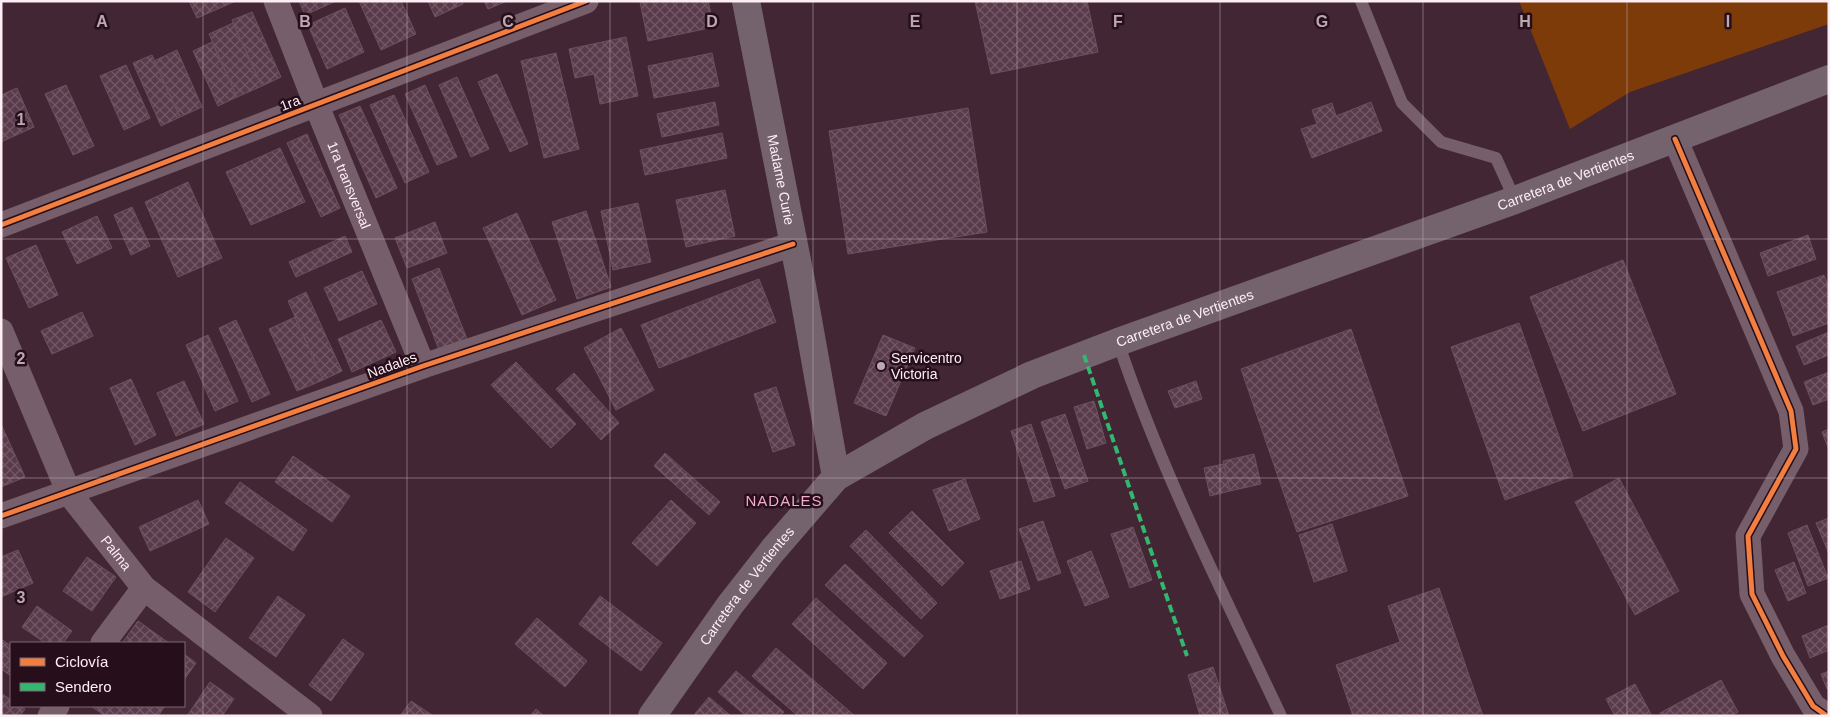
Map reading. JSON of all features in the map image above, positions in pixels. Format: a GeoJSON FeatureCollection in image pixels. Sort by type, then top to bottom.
{"type":"FeatureCollection","features":[{"type":"Feature","properties":{"kind":"main road","name":"Madame Curie"},"geometry":{"type":"LineString","coordinates":[[746,1],[794,244],[836,477]]}},
{"type":"Feature","properties":{"kind":"main road","name":"Carretera de Vertientes"},"geometry":{"type":"LineString","coordinates":[[652,716],[730,605],[773,550],[836,477],[925,426],[1032,375],[1118,342],[1515,200],[1829,79]]}},
{"type":"Feature","properties":{"kind":"street","name":"1ra transversal"},"geometry":{"type":"LineString","coordinates":[[276,1],[423,366]]}},
{"type":"Feature","properties":{"kind":"street","name":"1ra"},"geometry":{"type":"LineString","coordinates":[[1,225],[586,1]]}},
{"type":"Feature","properties":{"kind":"street"},"geometry":{"type":"LineString","coordinates":[[1675,139],[1791,411],[1796,449],[1748,536],[1752,594],[1783,656],[1813,706],[1826,716]]}},
{"type":"Feature","properties":{"kind":"street","name":"Nadales"},"geometry":{"type":"LineString","coordinates":[[1,516],[423,366],[794,244]]}},
{"type":"Feature","properties":{"kind":"street","name":"Palma"},"geometry":{"type":"LineString","coordinates":[[1,331],[68,493],[144,588],[310,716]]}},
{"type":"Feature","properties":{"kind":"street"},"geometry":{"type":"LineString","coordinates":[[104,642],[144,588]]}},
{"type":"Feature","properties":{"kind":"lane"},"geometry":{"type":"LineString","coordinates":[[1361,1],[1402,103],[1441,142],[1496,158],[1515,200]]}},
{"type":"Feature","properties":{"kind":"lane"},"geometry":{"type":"LineString","coordinates":[[1118,342],[1131,384],[1170,481],[1281,716]]}},
{"type":"Feature","properties":{"kind":"shaded area"},"geometry":{"type":"Polygon","coordinates":[[[1519,1],[1829,1],[1829,24],[1630,92],[1570,129],[1519,1]]]}},
{"type":"Feature","properties":{"kind":"building"},"geometry":{"type":"Polygon","coordinates":[[[189,1],[236,1],[197,18],[189,1]]]}},
{"type":"Feature","properties":{"kind":"building"},"geometry":{"type":"Polygon","coordinates":[[[299,1],[334,1],[334,2],[305,15],[299,1]]]}},
{"type":"Feature","properties":{"kind":"building"},"geometry":{"type":"Polygon","coordinates":[[[359,1],[401,1],[416,34],[381,50],[359,1]]]}},
{"type":"Feature","properties":{"kind":"building"},"geometry":{"type":"Polygon","coordinates":[[[428,1],[462,1],[463,4],[435,17],[428,1]]]}},
{"type":"Feature","properties":{"kind":"building"},"geometry":{"type":"Polygon","coordinates":[[[484,1],[505,1],[505,2],[488,9],[484,1]]]}},
{"type":"Feature","properties":{"kind":"building"},"geometry":{"type":"Polygon","coordinates":[[[708,1],[714,27],[648,41],[640,2],[708,1]]]}},
{"type":"Feature","properties":{"kind":"building"},"geometry":{"type":"Polygon","coordinates":[[[975,1],[1087,1],[1098,52],[991,74],[975,1]]]}},
{"type":"Feature","properties":{"kind":"building"},"geometry":{"type":"Polygon","coordinates":[[[345,8],[364,52],[327,69],[308,25],[345,8]]]}},
{"type":"Feature","properties":{"kind":"building"},"geometry":{"type":"Polygon","coordinates":[[[252,12],[281,77],[262,86],[232,20],[252,12]]]}},
{"type":"Feature","properties":{"kind":"building"},"geometry":{"type":"Polygon","coordinates":[[[233,23],[262,86],[237,97],[209,34],[233,23]]]}},
{"type":"Feature","properties":{"kind":"building"},"geometry":{"type":"Polygon","coordinates":[[[626,37],[638,96],[600,104],[594,74],[575,78],[569,49],[626,37]]]}},
{"type":"Feature","properties":{"kind":"building"},"geometry":{"type":"Polygon","coordinates":[[[212,42],[237,97],[218,106],[193,51],[212,42]]]}},
{"type":"Feature","properties":{"kind":"building"},"geometry":{"type":"Polygon","coordinates":[[[177,50],[202,107],[180,117],[154,61],[177,50]]]}},
{"type":"Feature","properties":{"kind":"building"},"geometry":{"type":"Polygon","coordinates":[[[556,53],[579,149],[544,158],[521,61],[556,53]]]}},
{"type":"Feature","properties":{"kind":"building"},"geometry":{"type":"Polygon","coordinates":[[[712,53],[719,86],[654,98],[648,66],[712,53]]]}},
{"type":"Feature","properties":{"kind":"building"},"geometry":{"type":"Polygon","coordinates":[[[152,55],[180,117],[161,126],[133,63],[152,55]]]}},
{"type":"Feature","properties":{"kind":"building"},"geometry":{"type":"Polygon","coordinates":[[[126,65],[150,118],[124,130],[100,76],[126,65]]]}},
{"type":"Feature","properties":{"kind":"building"},"geometry":{"type":"Polygon","coordinates":[[[497,74],[528,144],[510,152],[478,82],[497,74]]]}},
{"type":"Feature","properties":{"kind":"building"},"geometry":{"type":"Polygon","coordinates":[[[457,77],[489,149],[471,157],[439,85],[457,77]]]}},
{"type":"Feature","properties":{"kind":"building"},"geometry":{"type":"Polygon","coordinates":[[[66,85],[94,146],[73,155],[45,94],[66,85]]]}},
{"type":"Feature","properties":{"kind":"building"},"geometry":{"type":"Polygon","coordinates":[[[425,85],[457,157],[437,165],[405,94],[425,85]]]}},
{"type":"Feature","properties":{"kind":"building"},"geometry":{"type":"Polygon","coordinates":[[[17,88],[34,127],[1,142],[1,95],[17,88]]]}},
{"type":"Feature","properties":{"kind":"building"},"geometry":{"type":"Polygon","coordinates":[[[394,95],[429,172],[405,183],[370,105],[394,95]]]}},
{"type":"Feature","properties":{"kind":"building"},"geometry":{"type":"Polygon","coordinates":[[[715,102],[719,125],[662,137],[657,114],[715,102]]]}},
{"type":"Feature","properties":{"kind":"building"},"geometry":{"type":"Polygon","coordinates":[[[1371,102],[1382,131],[1312,158],[1301,129],[1317,124],[1312,110],[1332,103],[1336,116],[1371,102]]]}},
{"type":"Feature","properties":{"kind":"building"},"geometry":{"type":"Polygon","coordinates":[[[360,106],[397,188],[376,198],[339,115],[360,106]]]}},
{"type":"Feature","properties":{"kind":"building"},"geometry":{"type":"Polygon","coordinates":[[[968,108],[987,232],[848,254],[829,131],[968,108]]]}},
{"type":"Feature","properties":{"kind":"building"},"geometry":{"type":"Polygon","coordinates":[[[722,133],[727,158],[645,175],[640,150],[722,133]]]}},
{"type":"Feature","properties":{"kind":"building"},"geometry":{"type":"Polygon","coordinates":[[[307,134],[340,208],[321,217],[287,143],[307,134]]]}},
{"type":"Feature","properties":{"kind":"building"},"geometry":{"type":"Polygon","coordinates":[[[280,148],[305,202],[251,225],[226,172],[280,148]]]}},
{"type":"Feature","properties":{"kind":"building"},"geometry":{"type":"Polygon","coordinates":[[[188,182],[222,258],[178,277],[145,202],[188,182]]]}},
{"type":"Feature","properties":{"kind":"building"},"geometry":{"type":"Polygon","coordinates":[[[725,190],[735,236],[686,247],[676,200],[725,190]]]}},
{"type":"Feature","properties":{"kind":"building"},"geometry":{"type":"Polygon","coordinates":[[[638,203],[651,262],[613,270],[601,211],[638,203]]]}},
{"type":"Feature","properties":{"kind":"building"},"geometry":{"type":"Polygon","coordinates":[[[132,207],[150,246],[131,255],[114,215],[132,207]]]}},
{"type":"Feature","properties":{"kind":"building"},"geometry":{"type":"Polygon","coordinates":[[[586,211],[611,287],[577,299],[552,222],[586,211]]]}},
{"type":"Feature","properties":{"kind":"building"},"geometry":{"type":"Polygon","coordinates":[[[517,213],[556,300],[522,315],[483,228],[517,213]]]}},
{"type":"Feature","properties":{"kind":"building"},"geometry":{"type":"Polygon","coordinates":[[[97,216],[112,248],[77,264],[62,232],[97,216]]]}},
{"type":"Feature","properties":{"kind":"building"},"geometry":{"type":"Polygon","coordinates":[[[435,222],[447,253],[407,268],[395,238],[435,222]]]}},
{"type":"Feature","properties":{"kind":"building"},"geometry":{"type":"Polygon","coordinates":[[[1808,235],[1816,259],[1768,276],[1760,253],[1808,235]]]}},
{"type":"Feature","properties":{"kind":"building"},"geometry":{"type":"Polygon","coordinates":[[[345,236],[352,252],[296,277],[289,262],[345,236]]]}},
{"type":"Feature","properties":{"kind":"building"},"geometry":{"type":"Polygon","coordinates":[[[36,245],[58,295],[29,308],[6,258],[36,245]]]}},
{"type":"Feature","properties":{"kind":"building"},"geometry":{"type":"Polygon","coordinates":[[[1623,260],[1676,394],[1583,431],[1530,297],[1623,260]]]}},
{"type":"Feature","properties":{"kind":"building"},"geometry":{"type":"Polygon","coordinates":[[[439,268],[467,339],[439,350],[412,279],[439,268]]]}},
{"type":"Feature","properties":{"kind":"building"},"geometry":{"type":"Polygon","coordinates":[[[362,271],[377,304],[339,321],[324,288],[362,271]]]}},
{"type":"Feature","properties":{"kind":"building"},"geometry":{"type":"Polygon","coordinates":[[[1824,275],[1829,288],[1829,323],[1793,336],[1777,292],[1824,275]]]}},
{"type":"Feature","properties":{"kind":"building"},"geometry":{"type":"Polygon","coordinates":[[[759,279],[776,322],[659,368],[641,325],[759,279]]]}},
{"type":"Feature","properties":{"kind":"building"},"geometry":{"type":"Polygon","coordinates":[[[306,292],[342,371],[323,380],[288,301],[306,292]]]}},
{"type":"Feature","properties":{"kind":"building"},"geometry":{"type":"Polygon","coordinates":[[[82,312],[93,336],[52,354],[41,331],[82,312]]]}},
{"type":"Feature","properties":{"kind":"building"},"geometry":{"type":"Polygon","coordinates":[[[295,317],[323,380],[297,391],[269,329],[295,317]]]}},
{"type":"Feature","properties":{"kind":"building"},"geometry":{"type":"Polygon","coordinates":[[[236,320],[270,394],[252,402],[219,328],[236,320]]]}},
{"type":"Feature","properties":{"kind":"building"},"geometry":{"type":"Polygon","coordinates":[[[381,320],[396,352],[352,372],[338,339],[381,320]]]}},
{"type":"Feature","properties":{"kind":"building"},"geometry":{"type":"Polygon","coordinates":[[[1519,323],[1573,476],[1505,500],[1451,347],[1519,323]]]}},
{"type":"Feature","properties":{"kind":"building"},"geometry":{"type":"Polygon","coordinates":[[[621,328],[654,390],[616,410],[584,348],[621,328]]]}},
{"type":"Feature","properties":{"kind":"building"},"geometry":{"type":"Polygon","coordinates":[[[1351,329],[1408,496],[1297,532],[1241,369],[1351,329]]]}},
{"type":"Feature","properties":{"kind":"building"},"geometry":{"type":"Polygon","coordinates":[[[1829,332],[1829,355],[1804,365],[1796,346],[1829,332]]]}},
{"type":"Feature","properties":{"kind":"building"},"geometry":{"type":"Polygon","coordinates":[[[208,335],[238,401],[215,411],[186,345],[208,335]]]}},
{"type":"Feature","properties":{"kind":"building"},"geometry":{"type":"Polygon","coordinates":[[[883,335],[915,348],[886,416],[854,403],[883,335]]]}},
{"type":"Feature","properties":{"kind":"building"},"geometry":{"type":"Polygon","coordinates":[[[516,362],[576,424],[551,448],[491,385],[516,362]]]}},
{"type":"Feature","properties":{"kind":"building"},"geometry":{"type":"Polygon","coordinates":[[[1829,372],[1829,399],[1813,405],[1804,382],[1829,372]]]}},
{"type":"Feature","properties":{"kind":"building"},"geometry":{"type":"Polygon","coordinates":[[[574,373],[619,423],[601,440],[556,389],[574,373]]]}},
{"type":"Feature","properties":{"kind":"building"},"geometry":{"type":"Polygon","coordinates":[[[131,379],[156,435],[135,445],[110,388],[131,379]]]}},
{"type":"Feature","properties":{"kind":"building"},"geometry":{"type":"Polygon","coordinates":[[[184,381],[204,424],[176,436],[157,393],[184,381]]]}},
{"type":"Feature","properties":{"kind":"building"},"geometry":{"type":"Polygon","coordinates":[[[1196,381],[1202,399],[1175,408],[1168,391],[1196,381]]]}},
{"type":"Feature","properties":{"kind":"building"},"geometry":{"type":"Polygon","coordinates":[[[776,387],[795,445],[773,452],[754,394],[776,387]]]}},
{"type":"Feature","properties":{"kind":"building"},"geometry":{"type":"Polygon","coordinates":[[[1094,401],[1106,443],[1087,449],[1074,407],[1094,401]]]}},
{"type":"Feature","properties":{"kind":"building"},"geometry":{"type":"Polygon","coordinates":[[[1065,414],[1088,481],[1065,489],[1041,422],[1065,414]]]}},
{"type":"Feature","properties":{"kind":"building"},"geometry":{"type":"Polygon","coordinates":[[[1,424],[25,477],[1,487],[1,424]]]}},
{"type":"Feature","properties":{"kind":"building"},"geometry":{"type":"Polygon","coordinates":[[[1031,424],[1055,496],[1034,502],[1011,431],[1031,424]]]}},
{"type":"Feature","properties":{"kind":"building"},"geometry":{"type":"Polygon","coordinates":[[[1829,429],[1829,450],[1822,432],[1829,429]]]}},
{"type":"Feature","properties":{"kind":"building"},"geometry":{"type":"Polygon","coordinates":[[[665,453],[720,502],[709,515],[654,466],[665,453]]]}},
{"type":"Feature","properties":{"kind":"building"},"geometry":{"type":"Polygon","coordinates":[[[1254,454],[1261,484],[1230,491],[1223,461],[1254,454]]]}},
{"type":"Feature","properties":{"kind":"building"},"geometry":{"type":"Polygon","coordinates":[[[293,456],[350,496],[332,522],[275,482],[293,456]]]}},
{"type":"Feature","properties":{"kind":"building"},"geometry":{"type":"Polygon","coordinates":[[[1224,464],[1230,491],[1210,496],[1204,468],[1224,464]]]}},
{"type":"Feature","properties":{"kind":"building"},"geometry":{"type":"Polygon","coordinates":[[[1619,478],[1679,591],[1635,615],[1575,502],[1619,478]]]}},
{"type":"Feature","properties":{"kind":"building"},"geometry":{"type":"Polygon","coordinates":[[[965,479],[980,519],[949,531],[933,490],[965,479]]]}},
{"type":"Feature","properties":{"kind":"building"},"geometry":{"type":"Polygon","coordinates":[[[240,482],[307,530],[293,551],[225,503],[240,482]]]}},
{"type":"Feature","properties":{"kind":"building"},"geometry":{"type":"Polygon","coordinates":[[[198,500],[209,524],[150,551],[139,527],[198,500]]]}},
{"type":"Feature","properties":{"kind":"building"},"geometry":{"type":"Polygon","coordinates":[[[671,500],[696,523],[657,566],[632,543],[671,500]]]}},
{"type":"Feature","properties":{"kind":"building"},"geometry":{"type":"Polygon","coordinates":[[[912,511],[964,563],[942,586],[889,533],[912,511]]]}},
{"type":"Feature","properties":{"kind":"building"},"geometry":{"type":"Polygon","coordinates":[[[1829,518],[1829,554],[1816,523],[1829,518]]]}},
{"type":"Feature","properties":{"kind":"building"},"geometry":{"type":"Polygon","coordinates":[[[1043,521],[1061,573],[1038,581],[1019,529],[1043,521]]]}},
{"type":"Feature","properties":{"kind":"building"},"geometry":{"type":"Polygon","coordinates":[[[1332,524],[1347,571],[1314,582],[1299,535],[1332,524]]]}},
{"type":"Feature","properties":{"kind":"building"},"geometry":{"type":"Polygon","coordinates":[[[1807,525],[1828,578],[1808,586],[1788,533],[1807,525]]]}},
{"type":"Feature","properties":{"kind":"building"},"geometry":{"type":"Polygon","coordinates":[[[1133,527],[1152,580],[1130,588],[1111,534],[1133,527]]]}},
{"type":"Feature","properties":{"kind":"building"},"geometry":{"type":"Polygon","coordinates":[[[866,530],[937,603],[921,619],[850,546],[866,530]]]}},
{"type":"Feature","properties":{"kind":"building"},"geometry":{"type":"Polygon","coordinates":[[[226,538],[254,558],[215,612],[188,592],[226,538]]]}},
{"type":"Feature","properties":{"kind":"building"},"geometry":{"type":"Polygon","coordinates":[[[18,550],[33,583],[1,597],[1,557],[18,550]]]}},
{"type":"Feature","properties":{"kind":"building"},"geometry":{"type":"Polygon","coordinates":[[[1091,551],[1109,597],[1085,606],[1067,561],[1091,551]]]}},
{"type":"Feature","properties":{"kind":"building"},"geometry":{"type":"Polygon","coordinates":[[[87,557],[116,577],[92,611],[63,591],[87,557]]]}},
{"type":"Feature","properties":{"kind":"building"},"geometry":{"type":"Polygon","coordinates":[[[1021,561],[1030,589],[1000,599],[990,571],[1021,561]]]}},
{"type":"Feature","properties":{"kind":"building"},"geometry":{"type":"Polygon","coordinates":[[[1794,562],[1806,593],[1788,601],[1775,570],[1794,562]]]}},
{"type":"Feature","properties":{"kind":"building"},"geometry":{"type":"Polygon","coordinates":[[[845,564],[923,636],[904,657],[825,585],[845,564]]]}},
{"type":"Feature","properties":{"kind":"building"},"geometry":{"type":"Polygon","coordinates":[[[1439,588],[1483,716],[1353,716],[1336,665],[1400,642],[1388,606],[1439,588]]]}},
{"type":"Feature","properties":{"kind":"building"},"geometry":{"type":"Polygon","coordinates":[[[278,596],[305,615],[276,657],[249,638],[278,596]]]}},
{"type":"Feature","properties":{"kind":"building"},"geometry":{"type":"Polygon","coordinates":[[[600,596],[662,643],[641,671],[579,624],[600,596]]]}},
{"type":"Feature","properties":{"kind":"building"},"geometry":{"type":"Polygon","coordinates":[[[816,598],[887,663],[863,689],[792,624],[816,598]]]}},
{"type":"Feature","properties":{"kind":"building"},"geometry":{"type":"Polygon","coordinates":[[[37,606],[72,631],[64,642],[44,642],[22,627],[37,606]]]}},
{"type":"Feature","properties":{"kind":"building"},"geometry":{"type":"Polygon","coordinates":[[[537,618],[587,661],[565,687],[515,644],[537,618]]]}},
{"type":"Feature","properties":{"kind":"building"},"geometry":{"type":"Polygon","coordinates":[[[138,621],[168,642],[123,642],[138,621]]]}},
{"type":"Feature","properties":{"kind":"building"},"geometry":{"type":"Polygon","coordinates":[[[1829,625],[1829,650],[1810,658],[1802,636],[1829,625]]]}},
{"type":"Feature","properties":{"kind":"building"},"geometry":{"type":"Polygon","coordinates":[[[1,639],[10,645],[10,675],[1,669],[1,639]]]}},
{"type":"Feature","properties":{"kind":"building"},"geometry":{"type":"Polygon","coordinates":[[[343,639],[364,654],[331,701],[309,685],[343,639]]]}},
{"type":"Feature","properties":{"kind":"building"},"geometry":{"type":"Polygon","coordinates":[[[776,648],[855,716],[798,716],[752,676],[776,648]]]}},
{"type":"Feature","properties":{"kind":"building"},"geometry":{"type":"Polygon","coordinates":[[[185,655],[196,663],[185,679],[185,655]]]}},
{"type":"Feature","properties":{"kind":"building"},"geometry":{"type":"Polygon","coordinates":[[[1213,667],[1229,716],[1200,716],[1188,675],[1213,667]]]}},
{"type":"Feature","properties":{"kind":"building"},"geometry":{"type":"Polygon","coordinates":[[[736,671],[784,712],[780,716],[746,716],[718,692],[736,671]]]}},
{"type":"Feature","properties":{"kind":"building"},"geometry":{"type":"Polygon","coordinates":[[[1829,671],[1829,689],[1827,689],[1821,674],[1829,671]]]}},
{"type":"Feature","properties":{"kind":"building"},"geometry":{"type":"Polygon","coordinates":[[[1721,680],[1738,712],[1730,716],[1661,716],[1660,713],[1721,680]]]}},
{"type":"Feature","properties":{"kind":"building"},"geometry":{"type":"Polygon","coordinates":[[[210,682],[234,699],[222,716],[187,716],[210,682]]]}},
{"type":"Feature","properties":{"kind":"building"},"geometry":{"type":"Polygon","coordinates":[[[1635,684],[1652,716],[1615,716],[1606,699],[1635,684]]]}},
{"type":"Feature","properties":{"kind":"building"},"geometry":{"type":"Polygon","coordinates":[[[1,693],[10,699],[10,707],[25,709],[20,716],[1,716],[1,693]]]}},
{"type":"Feature","properties":{"kind":"building"},"geometry":{"type":"Polygon","coordinates":[[[709,697],[731,716],[693,716],[709,697]]]}},
{"type":"Feature","properties":{"kind":"building"},"geometry":{"type":"Polygon","coordinates":[[[411,701],[432,715],[400,716],[411,701]]]}},
{"type":"Feature","properties":{"kind":"building"},"geometry":{"type":"Polygon","coordinates":[[[92,707],[164,707],[158,716],[105,716],[92,707]]]}},
{"type":"Feature","properties":{"kind":"building"},"geometry":{"type":"Polygon","coordinates":[[[536,709],[544,716],[530,716],[536,709]]]}},
{"type":"Feature","properties":{"kind":"marked path"},"geometry":{"type":"LineString","coordinates":[[1084,355],[1187,656]]}},
{"type":"Feature","properties":{"kind":"cycle path"},"geometry":{"type":"LineString","coordinates":[[1,225],[586,1]]}},
{"type":"Feature","properties":{"kind":"cycle path"},"geometry":{"type":"LineString","coordinates":[[1675,139],[1791,411],[1796,449],[1748,536],[1752,594],[1783,656],[1813,706],[1827,716]]}},
{"type":"Feature","properties":{"kind":"cycle path"},"geometry":{"type":"LineString","coordinates":[[1,516],[423,366],[793,244]]}},
{"type":"Feature","properties":{"kind":"place","name":"Servicentro Victoria"},"geometry":{"type":"Point","coordinates":[881,366]}},
{"type":"Feature","properties":{"kind":"district","name":"NADALES"},"geometry":{"type":"Point","coordinates":[784,501]}}]}
